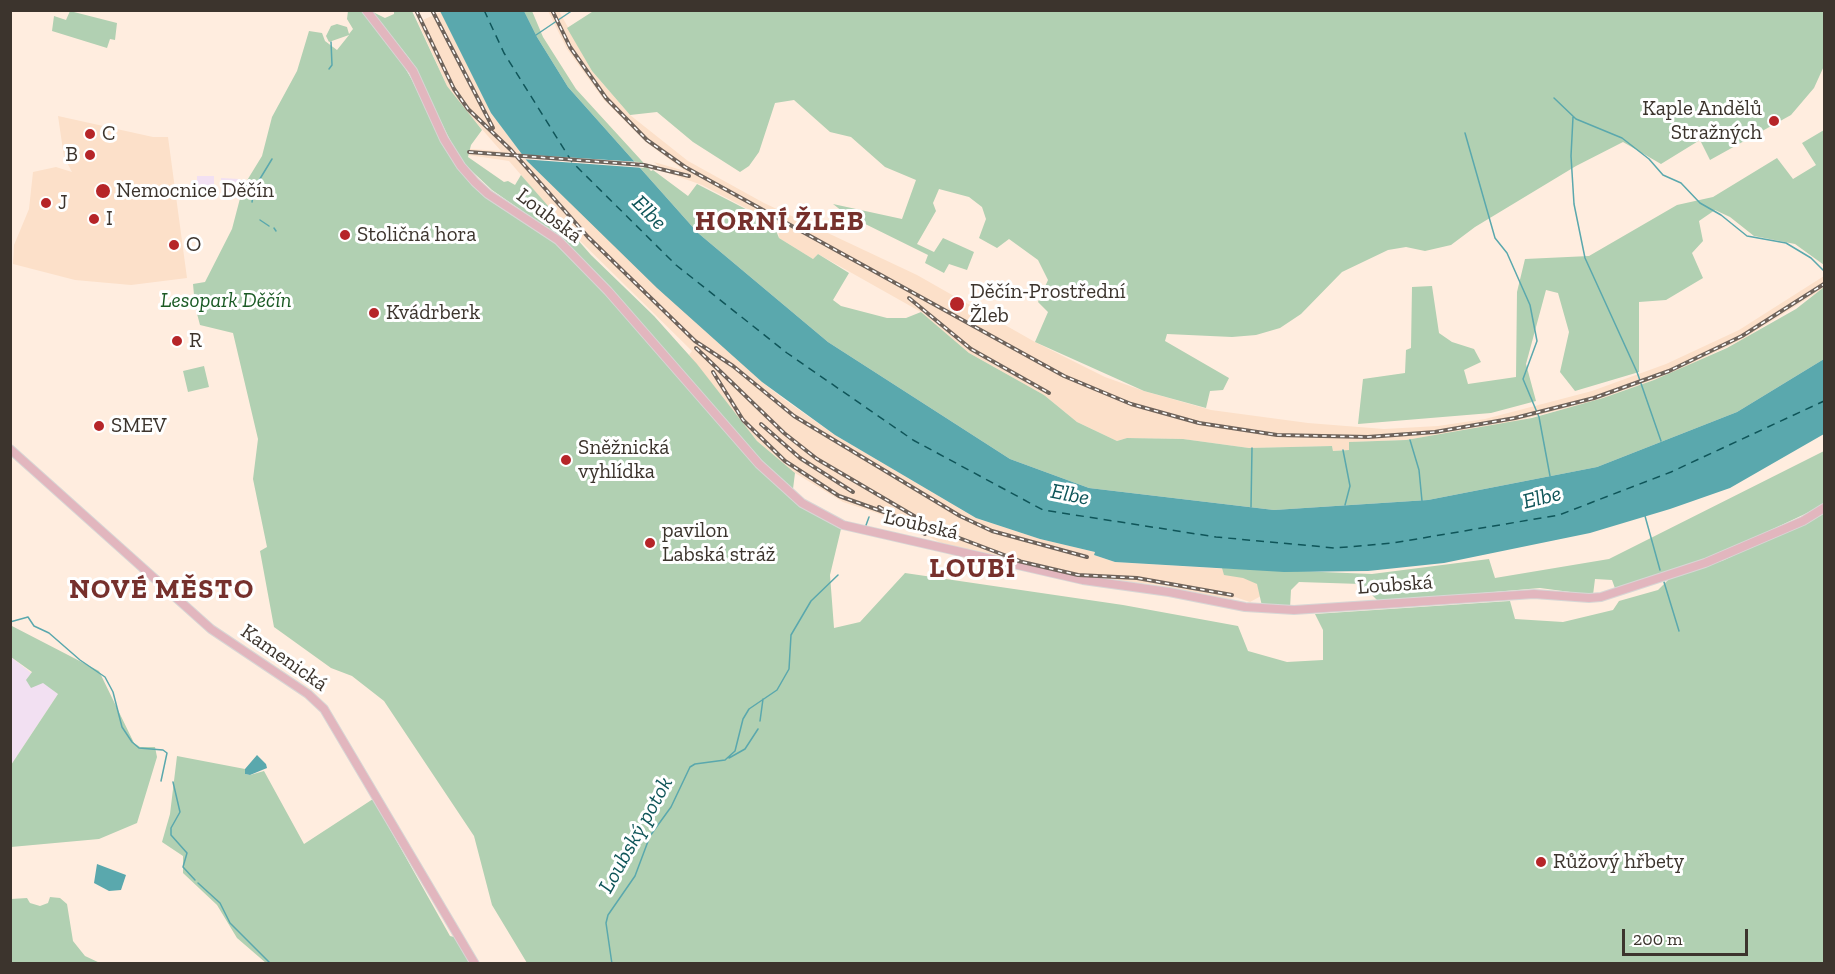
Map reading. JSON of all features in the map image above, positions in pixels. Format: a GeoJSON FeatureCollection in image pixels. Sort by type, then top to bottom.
{"type":"FeatureCollection","features":[{"type":"Feature","properties":{"kind":"main road","name":"Loubská"},"geometry":{"type":"LineString","coordinates":[[366,10],[413,71],[444,139],[474,182],[488,194],[558,240],[608,291],[759,464],[802,503],[836,523],[1083,580],[1169,592],[1245,607],[1294,610],[1534,594],[1601,597],[1705,563],[1803,521],[1824,508]]}},
{"type":"Feature","properties":{"kind":"main road","name":"Kamenická"},"geometry":{"type":"LineString","coordinates":[[10,449],[211,629],[320,705],[396,827],[475,963]]}},
{"type":"Feature","properties":{"kind":"shaded area"},"geometry":{"type":"Polygon","coordinates":[[[548,11],[559,11],[592,71],[630,115],[688,161],[764,203],[917,275],[1035,342],[1105,377],[1211,410],[1308,423],[1384,429],[1438,426],[1485,419],[1592,391],[1666,364],[1739,330],[1824,276],[1824,288],[1743,339],[1670,374],[1594,401],[1512,422],[1406,440],[1350,442],[1349,450],[1333,451],[1332,446],[1249,448],[1183,439],[1127,438],[1117,441],[1077,422],[1044,395],[969,353],[921,312],[818,254],[813,259],[779,238],[778,225],[702,185],[665,172],[654,162],[685,171],[646,142],[604,100],[567,49],[548,11]]]}},
{"type":"Feature","properties":{"kind":"shaded area"},"geometry":{"type":"Polygon","coordinates":[[[441,12],[491,113],[527,161],[762,382],[785,400],[835,435],[976,518],[1040,539],[1095,552],[1094,555],[1115,562],[1260,571],[1261,596],[1250,602],[1235,597],[1230,599],[1160,585],[1074,576],[941,543],[892,518],[843,502],[795,473],[757,441],[689,355],[692,351],[564,225],[509,161],[468,155],[470,149],[501,151],[447,86],[418,22],[441,12]]]}},
{"type":"Feature","properties":{"kind":"shaded area","name":"Nemocnice Děčín"},"geometry":{"type":"Polygon","coordinates":[[[58,116],[153,137],[168,137],[187,278],[131,285],[75,280],[13,264],[14,245],[29,209],[33,172],[56,167],[72,172],[64,157],[58,116]]]}},
{"type":"Feature","properties":{"kind":"shaded area"},"geometry":{"type":"Polygon","coordinates":[[[197,176],[214,176],[214,193],[200,193],[197,189],[197,176]]]}},
{"type":"Feature","properties":{"kind":"shaded area"},"geometry":{"type":"Polygon","coordinates":[[[221,178],[240,179],[240,191],[221,190],[221,178]]]}},
{"type":"Feature","properties":{"kind":"shaded area"},"geometry":{"type":"Polygon","coordinates":[[[11,657],[58,694],[11,765],[11,657]]]}},
{"type":"Feature","properties":{"kind":"green space"},"geometry":{"type":"Polygon","coordinates":[[[595,10],[1824,10],[1824,66],[1814,88],[1791,115],[1710,160],[1700,140],[1661,164],[1623,142],[1576,166],[1475,227],[1451,245],[1425,251],[1406,247],[1388,250],[1342,272],[1301,314],[1280,328],[1256,335],[1232,337],[1167,334],[1165,341],[1229,378],[1223,390],[1210,391],[1206,408],[1144,391],[1035,342],[1048,312],[1038,302],[1048,280],[1038,260],[1009,239],[997,248],[979,238],[986,219],[982,207],[969,197],[939,189],[933,203],[936,211],[917,244],[934,252],[943,238],[974,252],[967,270],[949,264],[944,273],[925,263],[928,255],[847,215],[833,204],[902,219],[916,180],[885,167],[851,137],[830,132],[794,100],[775,103],[759,152],[749,166],[740,172],[693,142],[657,112],[630,115],[592,71],[567,28],[595,10]]]}},
{"type":"Feature","properties":{"kind":"green space"},"geometry":{"type":"Polygon","coordinates":[[[70,11],[117,23],[115,40],[110,39],[107,48],[52,31],[54,16],[66,20],[70,11]]]}},
{"type":"Feature","properties":{"kind":"green space","name":"Lesopark Děčín"},"geometry":{"type":"Polygon","coordinates":[[[348,11],[362,11],[397,54],[444,147],[468,180],[485,197],[557,244],[606,293],[754,463],[806,510],[841,529],[830,575],[834,628],[860,622],[905,573],[1123,605],[1238,626],[1248,651],[1287,662],[1323,660],[1323,630],[1315,614],[1510,601],[1515,619],[1563,622],[1613,610],[1619,601],[1658,590],[1669,579],[1724,560],[1824,513],[1824,963],[527,963],[492,905],[474,836],[384,701],[352,676],[331,668],[274,627],[260,551],[267,547],[253,479],[258,439],[233,333],[200,325],[195,306],[193,284],[205,282],[232,229],[243,187],[262,156],[272,117],[297,71],[309,31],[322,33],[325,41],[337,50],[349,35],[329,42],[326,36],[331,26],[337,24],[347,27],[349,34],[353,29],[347,19],[348,11]]]}},
{"type":"Feature","properties":{"kind":"green space"},"geometry":{"type":"Polygon","coordinates":[[[371,11],[385,18],[394,14],[394,11],[412,11],[447,86],[482,130],[471,145],[468,157],[504,182],[508,181],[515,185],[521,175],[591,255],[654,316],[697,364],[757,441],[795,473],[793,489],[760,461],[554,233],[492,190],[460,160],[409,58],[371,11]]]}},
{"type":"Feature","properties":{"kind":"green space"},"geometry":{"type":"Polygon","coordinates":[[[524,11],[532,11],[543,37],[576,89],[651,171],[653,170],[688,196],[697,184],[773,223],[779,238],[813,259],[818,254],[849,273],[833,300],[841,306],[887,318],[906,318],[921,312],[969,353],[1044,395],[1077,422],[1117,441],[1127,438],[1183,439],[1249,448],[1332,446],[1333,451],[1349,450],[1349,442],[1406,440],[1532,418],[1603,398],[1654,380],[1727,348],[1796,309],[1824,287],[1824,359],[1737,412],[1597,467],[1428,500],[1274,510],[1089,488],[1010,459],[828,342],[698,233],[568,87],[524,11]]]}},
{"type":"Feature","properties":{"kind":"green space"},"geometry":{"type":"Polygon","coordinates":[[[1824,130],[1824,265],[1795,244],[1754,236],[1730,217],[1715,210],[1699,221],[1703,241],[1692,253],[1703,278],[1666,300],[1639,302],[1639,372],[1575,391],[1560,372],[1569,332],[1558,293],[1546,290],[1526,364],[1536,401],[1491,413],[1358,424],[1363,379],[1405,373],[1406,350],[1411,348],[1412,287],[1432,286],[1439,333],[1452,342],[1474,349],[1481,362],[1464,370],[1468,384],[1516,377],[1517,292],[1525,259],[1589,256],[1677,205],[1713,197],[1777,158],[1793,179],[1816,165],[1802,143],[1824,130]]]}},
{"type":"Feature","properties":{"kind":"green space"},"geometry":{"type":"Polygon","coordinates":[[[204,366],[209,387],[188,392],[183,371],[204,366]]]}},
{"type":"Feature","properties":{"kind":"green space"},"geometry":{"type":"Polygon","coordinates":[[[1824,451],[1824,505],[1718,555],[1616,591],[1612,580],[1595,579],[1593,595],[1540,588],[1379,602],[1361,584],[1299,582],[1291,590],[1290,608],[1262,606],[1257,584],[1243,578],[1224,575],[1222,568],[1372,574],[1489,559],[1495,578],[1609,559],[1824,451]]]}},
{"type":"Feature","properties":{"kind":"green space"},"geometry":{"type":"Polygon","coordinates":[[[10,625],[99,671],[134,743],[140,747],[155,747],[157,757],[137,823],[99,839],[11,847],[11,765],[58,694],[43,683],[31,688],[26,680],[32,672],[11,657],[10,625]]]}},
{"type":"Feature","properties":{"kind":"green space"},"geometry":{"type":"Polygon","coordinates":[[[177,756],[245,769],[245,774],[250,775],[264,771],[304,844],[373,799],[450,936],[454,937],[470,963],[266,963],[237,938],[217,905],[183,873],[183,856],[162,842],[170,814],[177,756]]]}},
{"type":"Feature","properties":{"kind":"green space"},"geometry":{"type":"Polygon","coordinates":[[[50,897],[60,898],[67,904],[73,941],[85,956],[100,963],[11,963],[11,899],[27,898],[30,903],[40,906],[48,903],[50,897]]]}},
{"type":"Feature","properties":{"kind":"water","name":"Elbe"},"geometry":{"type":"Polygon","coordinates":[[[440,11],[524,11],[568,87],[698,233],[828,342],[1010,459],[1089,488],[1274,510],[1428,500],[1597,467],[1737,412],[1824,359],[1824,434],[1730,488],[1670,509],[1590,533],[1444,563],[1368,571],[1284,572],[1115,562],[1094,555],[1095,552],[1040,539],[976,518],[835,435],[762,382],[657,288],[527,161],[491,113],[440,11]]]}},
{"type":"Feature","properties":{"kind":"water"},"geometry":{"type":"Polygon","coordinates":[[[257,755],[267,768],[250,775],[245,774],[245,769],[257,755]]]}},
{"type":"Feature","properties":{"kind":"water"},"geometry":{"type":"Polygon","coordinates":[[[97,864],[126,875],[121,890],[109,891],[94,883],[97,864]]]}},
{"type":"Feature","properties":{"kind":"pier"},"geometry":{"type":"Polygon","coordinates":[[[517,154],[639,162],[644,168],[521,159],[517,154]]]}},
{"type":"Feature","properties":{"kind":"waterway"},"geometry":{"type":"LineString","coordinates":[[536,35],[573,10]]}},
{"type":"Feature","properties":{"kind":"waterway"},"geometry":{"type":"LineString","coordinates":[[329,69],[332,65],[331,42]]}},
{"type":"Feature","properties":{"kind":"waterway"},"geometry":{"type":"LineString","coordinates":[[1554,98],[1576,119],[1622,138],[1649,159],[1663,175],[1681,183],[1700,203],[1721,215],[1747,236],[1786,243],[1811,258],[1824,271]]}},
{"type":"Feature","properties":{"kind":"waterway"},"geometry":{"type":"LineString","coordinates":[[1573,117],[1571,156],[1574,204],[1585,258],[1637,372],[1661,441]]}},
{"type":"Feature","properties":{"kind":"waterway","name":"Elbe"},"geometry":{"type":"LineString","coordinates":[[1465,133],[1495,238],[1507,253],[1530,305],[1537,341],[1523,379],[1539,417],[1550,476]]}},
{"type":"Feature","properties":{"kind":"waterway"},"geometry":{"type":"LineString","coordinates":[[252,202],[255,187],[272,159]]}},
{"type":"Feature","properties":{"kind":"waterway"},"geometry":{"type":"LineString","coordinates":[[260,220],[269,226]]}},
{"type":"Feature","properties":{"kind":"waterway"},"geometry":{"type":"LineString","coordinates":[[1410,440],[1419,470],[1422,501]]}},
{"type":"Feature","properties":{"kind":"waterway"},"geometry":{"type":"LineString","coordinates":[[1251,507],[1252,448]]}},
{"type":"Feature","properties":{"kind":"waterway"},"geometry":{"type":"LineString","coordinates":[[1343,450],[1350,486],[1345,505]]}},
{"type":"Feature","properties":{"kind":"waterway"},"geometry":{"type":"LineString","coordinates":[[1645,516],[1660,570]]}},
{"type":"Feature","properties":{"kind":"waterway","name":"Loubský potok"},"geometry":{"type":"LineString","coordinates":[[865,528],[869,517]]}},
{"type":"Feature","properties":{"kind":"waterway","name":"Loubský potok"},"geometry":{"type":"LineString","coordinates":[[612,964],[606,923],[608,915],[635,876],[650,836],[671,807],[690,767],[695,764],[725,760],[735,751],[743,719],[749,709],[777,690],[789,669],[791,635],[811,601],[838,575]]}},
{"type":"Feature","properties":{"kind":"waterway"},"geometry":{"type":"LineString","coordinates":[[1664,582],[1679,631]]}},
{"type":"Feature","properties":{"kind":"waterway"},"geometry":{"type":"LineString","coordinates":[[10,622],[28,617],[34,626],[49,633],[80,660],[105,677],[113,692],[122,727],[132,742],[139,748],[163,750],[167,753],[161,781]]}},
{"type":"Feature","properties":{"kind":"waterway"},"geometry":{"type":"LineString","coordinates":[[760,721],[763,699]]}},
{"type":"Feature","properties":{"kind":"waterway"},"geometry":{"type":"LineString","coordinates":[[729,758],[745,749],[758,729]]}},
{"type":"Feature","properties":{"kind":"waterway"},"geometry":{"type":"LineString","coordinates":[[173,782],[180,812],[171,828],[171,835],[187,853],[183,867],[195,880]]}},
{"type":"Feature","properties":{"kind":"waterway"},"geometry":{"type":"LineString","coordinates":[[198,883],[220,903],[230,923],[271,964]]}},
{"type":"Feature","properties":{"kind":"ferry route"},"geometry":{"type":"LineString","coordinates":[[484,10],[504,53],[572,162],[676,265],[787,353],[913,440],[1043,510],[1216,537],[1335,548],[1393,543],[1559,515],[1671,472],[1824,401]]}},
{"type":"Feature","properties":{"kind":"railway"},"geometry":{"type":"LineString","coordinates":[[416,10],[454,89],[468,109],[511,150],[588,237],[695,341],[733,366],[794,416],[960,516],[992,531],[1087,557]]}},
{"type":"Feature","properties":{"kind":"railway"},"geometry":{"type":"LineString","coordinates":[[432,10],[493,128]]}},
{"type":"Feature","properties":{"kind":"railway"},"geometry":{"type":"LineString","coordinates":[[552,10],[570,47],[606,98],[647,140],[685,167],[1064,376],[1131,404],[1199,423],[1277,435],[1368,437],[1435,432],[1515,418],[1594,398],[1669,371],[1742,336],[1824,284]]}},
{"type":"Feature","properties":{"kind":"railway"},"geometry":{"type":"LineString","coordinates":[[469,152],[644,165],[689,176]]}},
{"type":"Feature","properties":{"kind":"railway"},"geometry":{"type":"LineString","coordinates":[[909,298],[971,349],[1049,393]]}},
{"type":"Feature","properties":{"kind":"railway"},"geometry":{"type":"LineString","coordinates":[[696,348],[784,433],[817,459],[938,530],[1020,561]]}},
{"type":"Feature","properties":{"kind":"railway"},"geometry":{"type":"LineString","coordinates":[[713,372],[743,420],[785,461],[839,496],[884,512]]}},
{"type":"Feature","properties":{"kind":"railway"},"geometry":{"type":"LineString","coordinates":[[761,424],[800,458],[853,492]]}},
{"type":"Feature","properties":{"kind":"railway"},"geometry":{"type":"LineString","coordinates":[[879,507],[925,534]]}},
{"type":"Feature","properties":{"kind":"railway"},"geometry":{"type":"LineString","coordinates":[[1014,560],[1078,575],[1137,578],[1232,595]]}},
{"type":"Feature","properties":{"kind":"place","name":"Kaple Andělů Stražných"},"geometry":{"type":"Point","coordinates":[1774,121]}},
{"type":"Feature","properties":{"kind":"place","name":"C"},"geometry":{"type":"Point","coordinates":[90,134]}},
{"type":"Feature","properties":{"kind":"place","name":"B"},"geometry":{"type":"Point","coordinates":[90,155]}},
{"type":"Feature","properties":{"kind":"place","name":"Nemocnice Děčín"},"geometry":{"type":"Point","coordinates":[103,191]}},
{"type":"Feature","properties":{"kind":"place","name":"J"},"geometry":{"type":"Point","coordinates":[46,203]}},
{"type":"Feature","properties":{"kind":"place","name":"I"},"geometry":{"type":"Point","coordinates":[94,219]}},
{"type":"Feature","properties":{"kind":"place","name":"Stoličná hora"},"geometry":{"type":"Point","coordinates":[345,235]}},
{"type":"Feature","properties":{"kind":"place","name":"O"},"geometry":{"type":"Point","coordinates":[174,245]}},
{"type":"Feature","properties":{"kind":"place","name":"Děčín-Prostřední Žleb"},"geometry":{"type":"Point","coordinates":[957,304]}},
{"type":"Feature","properties":{"kind":"place","name":"Kvádrberk"},"geometry":{"type":"Point","coordinates":[374,313]}},
{"type":"Feature","properties":{"kind":"place","name":"R"},"geometry":{"type":"Point","coordinates":[177,341]}},
{"type":"Feature","properties":{"kind":"place","name":"SMEV"},"geometry":{"type":"Point","coordinates":[99,426]}},
{"type":"Feature","properties":{"kind":"place","name":"Sněžnická vyhlídka"},"geometry":{"type":"Point","coordinates":[566,460]}},
{"type":"Feature","properties":{"kind":"place","name":"pavilon Labská stráž"},"geometry":{"type":"Point","coordinates":[650,543]}},
{"type":"Feature","properties":{"kind":"place","name":"Růžový hřbety"},"geometry":{"type":"Point","coordinates":[1541,862]}},
{"type":"Feature","properties":{"kind":"district","name":"HORNÍ ŽLEB"},"geometry":{"type":"Point","coordinates":[780,222]}},
{"type":"Feature","properties":{"kind":"district","name":"LOUBÍ"},"geometry":{"type":"Point","coordinates":[973,569]}},
{"type":"Feature","properties":{"kind":"district","name":"NOVÉ MĚSTO"},"geometry":{"type":"Point","coordinates":[162,590]}}]}
